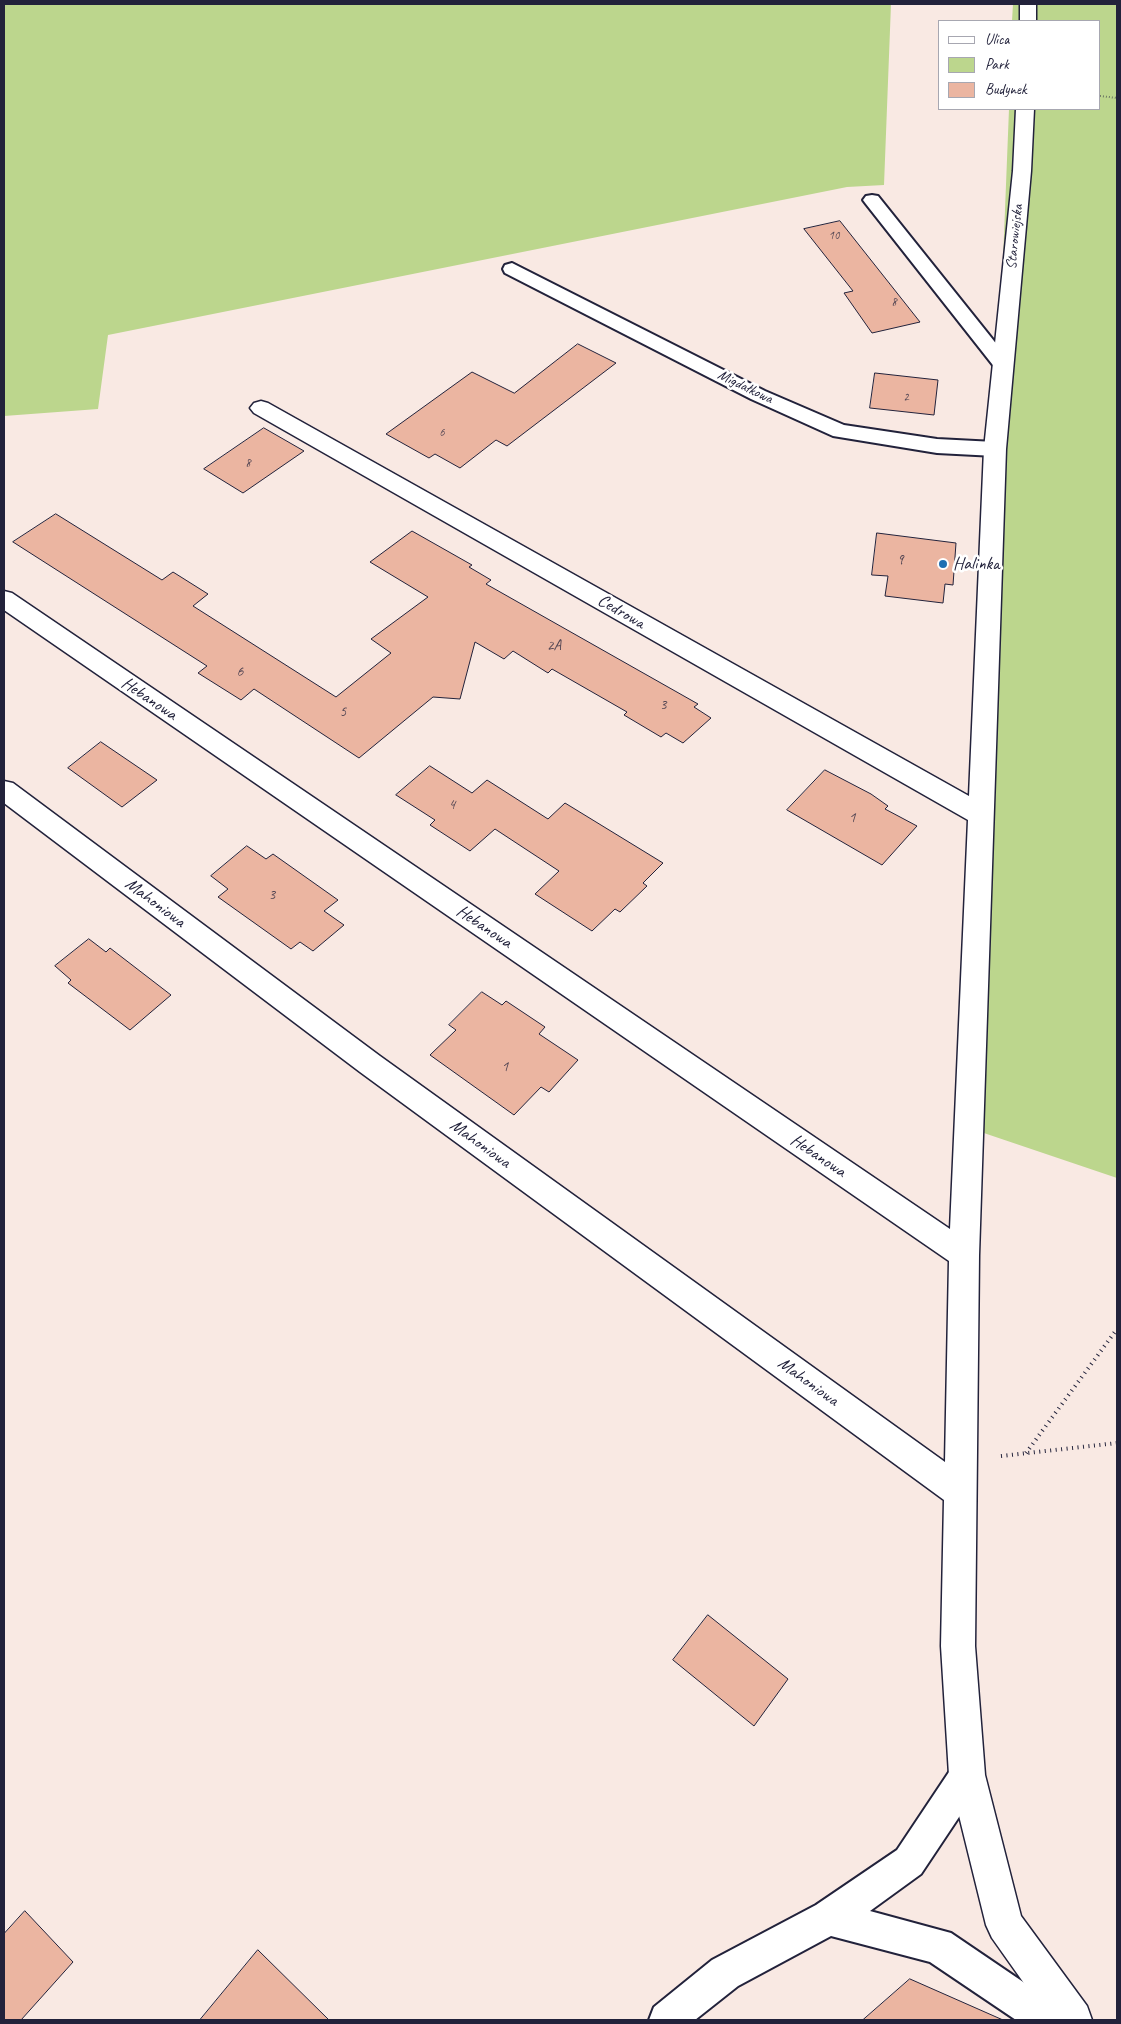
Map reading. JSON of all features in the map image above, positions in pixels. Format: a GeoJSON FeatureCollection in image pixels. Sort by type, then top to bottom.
{"type":"FeatureCollection","features":[{"type":"Feature","properties":{"kind":"street"},"geometry":{"type":"LineString","coordinates":[[1028,4],[1028,20]]}},
{"type":"Feature","properties":{"kind":"street","name":"Starowiejska"},"geometry":{"type":"LineString","coordinates":[[1025,110],[1022,171],[995,449],[964,1255],[958,1646],[967,1775],[1005,1926],[1072,2020]]}},
{"type":"Feature","properties":{"kind":"street","name":"Cedrowa"},"geometry":{"type":"LineString","coordinates":[[261,408],[981,815]]}},
{"type":"Feature","properties":{"kind":"street","name":"Hebanowa"},"geometry":{"type":"LineString","coordinates":[[4,599],[964,1255]]}},
{"type":"Feature","properties":{"kind":"street","name":"Mahoniowa"},"geometry":{"type":"LineString","coordinates":[[4,790],[362,1058],[961,1493]]}},
{"type":"Feature","properties":{"kind":"lane"},"geometry":{"type":"LineString","coordinates":[[872,200],[1003,365]]}},
{"type":"Feature","properties":{"kind":"lane","name":"Migdałkowa"},"geometry":{"type":"LineString","coordinates":[[512,269],[758,395],[840,431],[937,446],[995,449]]}},
{"type":"Feature","properties":{"kind":"lane"},"geometry":{"type":"LineString","coordinates":[[667,2020],[725,1973],[829,1918],[909,1862],[967,1775]]}},
{"type":"Feature","properties":{"kind":"lane"},"geometry":{"type":"LineString","coordinates":[[829,1918],[938,1946],[1047,2020]]}},
{"type":"Feature","properties":{"kind":"path"},"geometry":{"type":"LineString","coordinates":[[1101,96],[1117,98]]}},
{"type":"Feature","properties":{"kind":"path"},"geometry":{"type":"LineString","coordinates":[[1026,1454],[1117,1329]]}},
{"type":"Feature","properties":{"kind":"path"},"geometry":{"type":"LineString","coordinates":[[961,1460],[1117,1443]]}},
{"type":"Feature","properties":{"kind":"green space"},"geometry":{"type":"Polygon","coordinates":[[[4,4],[891,4],[884,185],[847,187],[108,335],[98,409],[4,416],[4,4]]]}},
{"type":"Feature","properties":{"kind":"green space"},"geometry":{"type":"Polygon","coordinates":[[[1013,4],[1117,4],[1117,1178],[972,1129],[981,815],[1009,110],[1101,110],[1101,20],[1012,20],[1013,4]]]}},
{"type":"Feature","properties":{"kind":"building"},"geometry":{"type":"Polygon","coordinates":[[[840,221],[920,322],[872,333],[844,293],[853,291],[804,229],[840,221]]]}},
{"type":"Feature","properties":{"kind":"building"},"geometry":{"type":"Polygon","coordinates":[[[578,344],[616,363],[507,446],[496,440],[460,468],[435,454],[429,458],[386,434],[472,372],[514,393],[578,344]]]}},
{"type":"Feature","properties":{"kind":"building"},"geometry":{"type":"Polygon","coordinates":[[[875,373],[938,380],[934,415],[870,408],[875,373]]]}},
{"type":"Feature","properties":{"kind":"building"},"geometry":{"type":"Polygon","coordinates":[[[264,428],[304,451],[243,493],[204,469],[264,428]]]}},
{"type":"Feature","properties":{"kind":"building"},"geometry":{"type":"Polygon","coordinates":[[[56,514],[162,580],[173,572],[208,594],[193,606],[336,697],[391,653],[371,639],[428,597],[370,562],[412,531],[472,565],[469,567],[491,580],[486,584],[698,704],[694,707],[711,718],[683,743],[666,733],[661,737],[624,715],[627,712],[552,669],[548,673],[513,651],[504,659],[475,642],[460,699],[433,697],[359,758],[254,689],[241,700],[198,673],[207,666],[13,542],[56,514]]]}},
{"type":"Feature","properties":{"kind":"building"},"geometry":{"type":"Polygon","coordinates":[[[877,533],[956,543],[953,585],[945,584],[943,603],[885,596],[888,576],[872,575],[877,533]]]}},
{"type":"Feature","properties":{"kind":"building"},"geometry":{"type":"Polygon","coordinates":[[[101,742],[157,780],[122,807],[68,768],[101,742]]]}},
{"type":"Feature","properties":{"kind":"building"},"geometry":{"type":"Polygon","coordinates":[[[430,766],[472,793],[487,780],[548,819],[565,803],[663,863],[643,883],[647,886],[620,912],[615,909],[592,931],[535,894],[559,871],[495,829],[470,851],[430,825],[435,820],[396,795],[430,766]]]}},
{"type":"Feature","properties":{"kind":"building"},"geometry":{"type":"Polygon","coordinates":[[[825,770],[871,794],[888,806],[885,809],[917,826],[882,865],[787,810],[825,770]]]}},
{"type":"Feature","properties":{"kind":"building"},"geometry":{"type":"Polygon","coordinates":[[[247,846],[266,859],[273,854],[338,900],[324,911],[344,925],[313,951],[300,942],[291,949],[218,897],[228,889],[211,876],[247,846]]]}},
{"type":"Feature","properties":{"kind":"building"},"geometry":{"type":"Polygon","coordinates":[[[89,939],[106,952],[110,948],[171,995],[130,1030],[68,983],[71,980],[55,966],[89,939]]]}},
{"type":"Feature","properties":{"kind":"building"},"geometry":{"type":"Polygon","coordinates":[[[482,992],[502,1005],[506,1001],[545,1027],[539,1034],[578,1060],[549,1092],[541,1087],[514,1115],[430,1055],[456,1030],[449,1025],[482,992]]]}},
{"type":"Feature","properties":{"kind":"building"},"geometry":{"type":"Polygon","coordinates":[[[708,1615],[788,1679],[754,1726],[673,1660],[708,1615]]]}},
{"type":"Feature","properties":{"kind":"building"},"geometry":{"type":"Polygon","coordinates":[[[25,1911],[73,1962],[21,2020],[4,2020],[4,1934],[25,1911]]]}},
{"type":"Feature","properties":{"kind":"building"},"geometry":{"type":"Polygon","coordinates":[[[258,1950],[329,2020],[200,2020],[258,1950]]]}},
{"type":"Feature","properties":{"kind":"building"},"geometry":{"type":"Polygon","coordinates":[[[910,1979],[1003,2020],[863,2020],[910,1979]]]}},
{"type":"Feature","properties":{"kind":"place","name":"Halinka"},"geometry":{"type":"Point","coordinates":[943,564]}}]}
